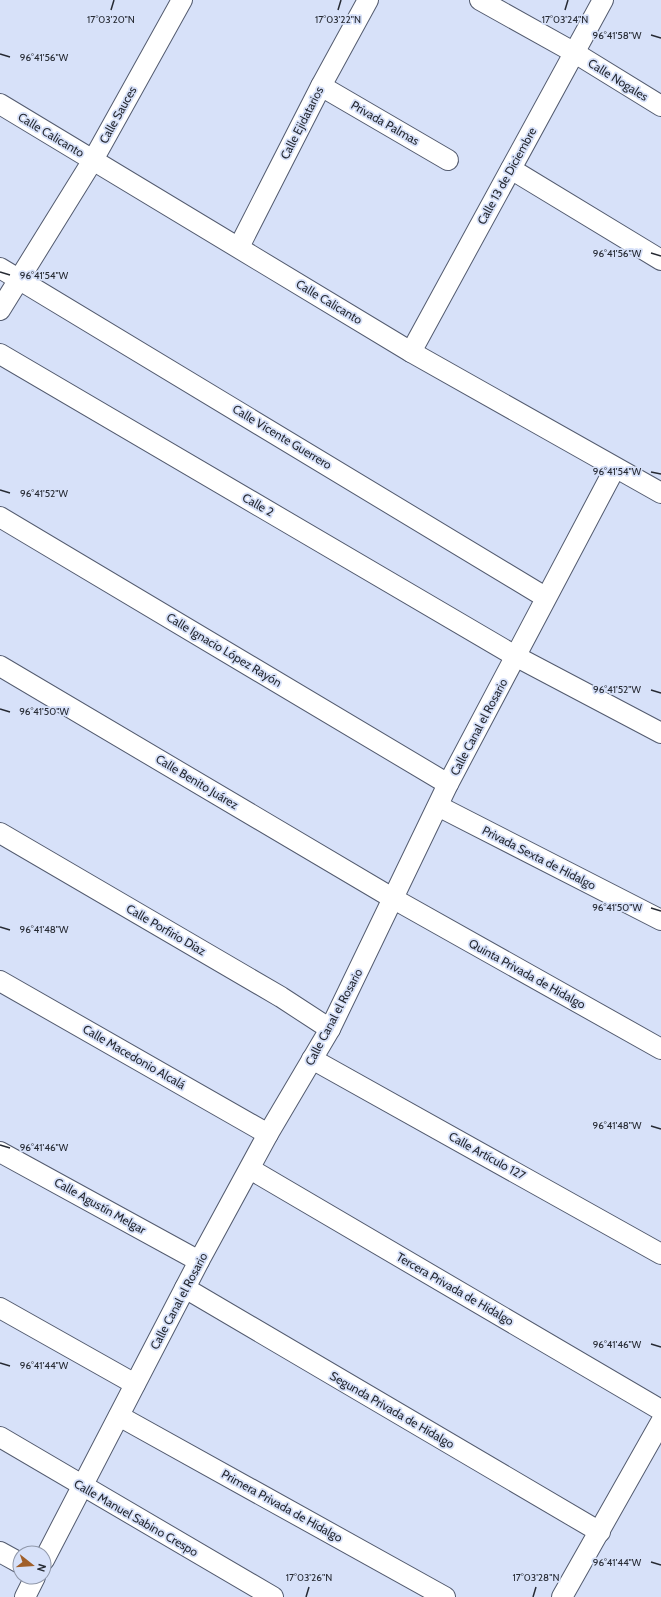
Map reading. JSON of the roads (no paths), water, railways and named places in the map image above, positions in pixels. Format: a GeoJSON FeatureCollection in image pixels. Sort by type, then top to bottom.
{"type":"FeatureCollection","features":[{"type":"Feature","properties":{"kind":"street","name":"Calle Sauces"},"geometry":{"type":"LineString","coordinates":[[0,310],[18,278],[93,160],[182,0]]}},
{"type":"Feature","properties":{"kind":"street","name":"Calle Ejidatarios"},"geometry":{"type":"LineString","coordinates":[[239,247],[321,86],[368,0]]}},
{"type":"Feature","properties":{"kind":"street","name":"Calle Nogales"},"geometry":{"type":"LineString","coordinates":[[480,0],[575,53],[661,106]]}},
{"type":"Feature","properties":{"kind":"street","name":"Calle 13 de Diciembre"},"geometry":{"type":"LineString","coordinates":[[411,352],[603,0]]}},
{"type":"Feature","properties":{"kind":"street","name":"Privada Palmas"},"geometry":{"type":"LineString","coordinates":[[321,86],[448,160]]}},
{"type":"Feature","properties":{"kind":"street","name":"Calle Calicanto"},"geometry":{"type":"LineString","coordinates":[[0,104],[411,352],[661,493]]}},
{"type":"Feature","properties":{"kind":"street"},"geometry":{"type":"LineString","coordinates":[[511,170],[661,260]]}},
{"type":"Feature","properties":{"kind":"street","name":"Calle Vicente Guerrero"},"geometry":{"type":"LineString","coordinates":[[0,268],[545,597]]}},
{"type":"Feature","properties":{"kind":"street","name":"Calle 2"},"geometry":{"type":"LineString","coordinates":[[0,354],[517,657],[661,733]]}},
{"type":"Feature","properties":{"kind":"street","name":"Calle Canal el Rosario"},"geometry":{"type":"LineString","coordinates":[[52,1545],[199,1261],[268,1134],[330,1030],[448,784],[517,657],[545,597],[615,468]]}},
{"type":"Feature","properties":{"kind":"street","name":"Calle Ignacio López Rayón"},"geometry":{"type":"LineString","coordinates":[[0,517],[448,784]]}},
{"type":"Feature","properties":{"kind":"street","name":"Calle Benito Juárez"},"geometry":{"type":"LineString","coordinates":[[0,666],[394,899]]}},
{"type":"Feature","properties":{"kind":"street","name":"Privada Sexta de Hidalgo"},"geometry":{"type":"LineString","coordinates":[[438,806],[661,920]]}},
{"type":"Feature","properties":{"kind":"street","name":"Calle Porfirio Díaz"},"geometry":{"type":"LineString","coordinates":[[0,833],[281,997],[330,1030]]}},
{"type":"Feature","properties":{"kind":"street","name":"Quinta Privada de Hidalgo"},"geometry":{"type":"LineString","coordinates":[[394,899],[661,1049]]}},
{"type":"Feature","properties":{"kind":"street","name":"Calle Macedonio Alcalá"},"geometry":{"type":"LineString","coordinates":[[0,981],[268,1134]]}},
{"type":"Feature","properties":{"kind":"street","name":"Calle Artículo 127"},"geometry":{"type":"LineString","coordinates":[[312,1059],[661,1254]]}},
{"type":"Feature","properties":{"kind":"street","name":"Calle Agustín Melgar"},"geometry":{"type":"LineString","coordinates":[[0,1152],[199,1261]]}},
{"type":"Feature","properties":{"kind":"street","name":"Tercera Privada de Hidalgo"},"geometry":{"type":"LineString","coordinates":[[250,1169],[661,1410]]}},
{"type":"Feature","properties":{"kind":"street","name":"Segunda Privada de Hidalgo"},"geometry":{"type":"LineString","coordinates":[[185,1288],[600,1532]]}},
{"type":"Feature","properties":{"kind":"street"},"geometry":{"type":"LineString","coordinates":[[0,1308],[135,1384]]}},
{"type":"Feature","properties":{"kind":"street","name":"Primera Privada de Hidalgo"},"geometry":{"type":"LineString","coordinates":[[119,1416],[445,1597]]}},
{"type":"Feature","properties":{"kind":"street"},"geometry":{"type":"LineString","coordinates":[[562,1597],[661,1422]]}},
{"type":"Feature","properties":{"kind":"street","name":"Calle Manuel Sabino Crespo"},"geometry":{"type":"LineString","coordinates":[[0,1437],[273,1597]]}},
{"type":"Feature","properties":{"kind":"street"},"geometry":{"type":"LineString","coordinates":[[0,1552],[12,1559]]}},
{"type":"Feature","properties":{"kind":"street"},"geometry":{"type":"LineString","coordinates":[[25,1597],[32,1585]]}}]}
